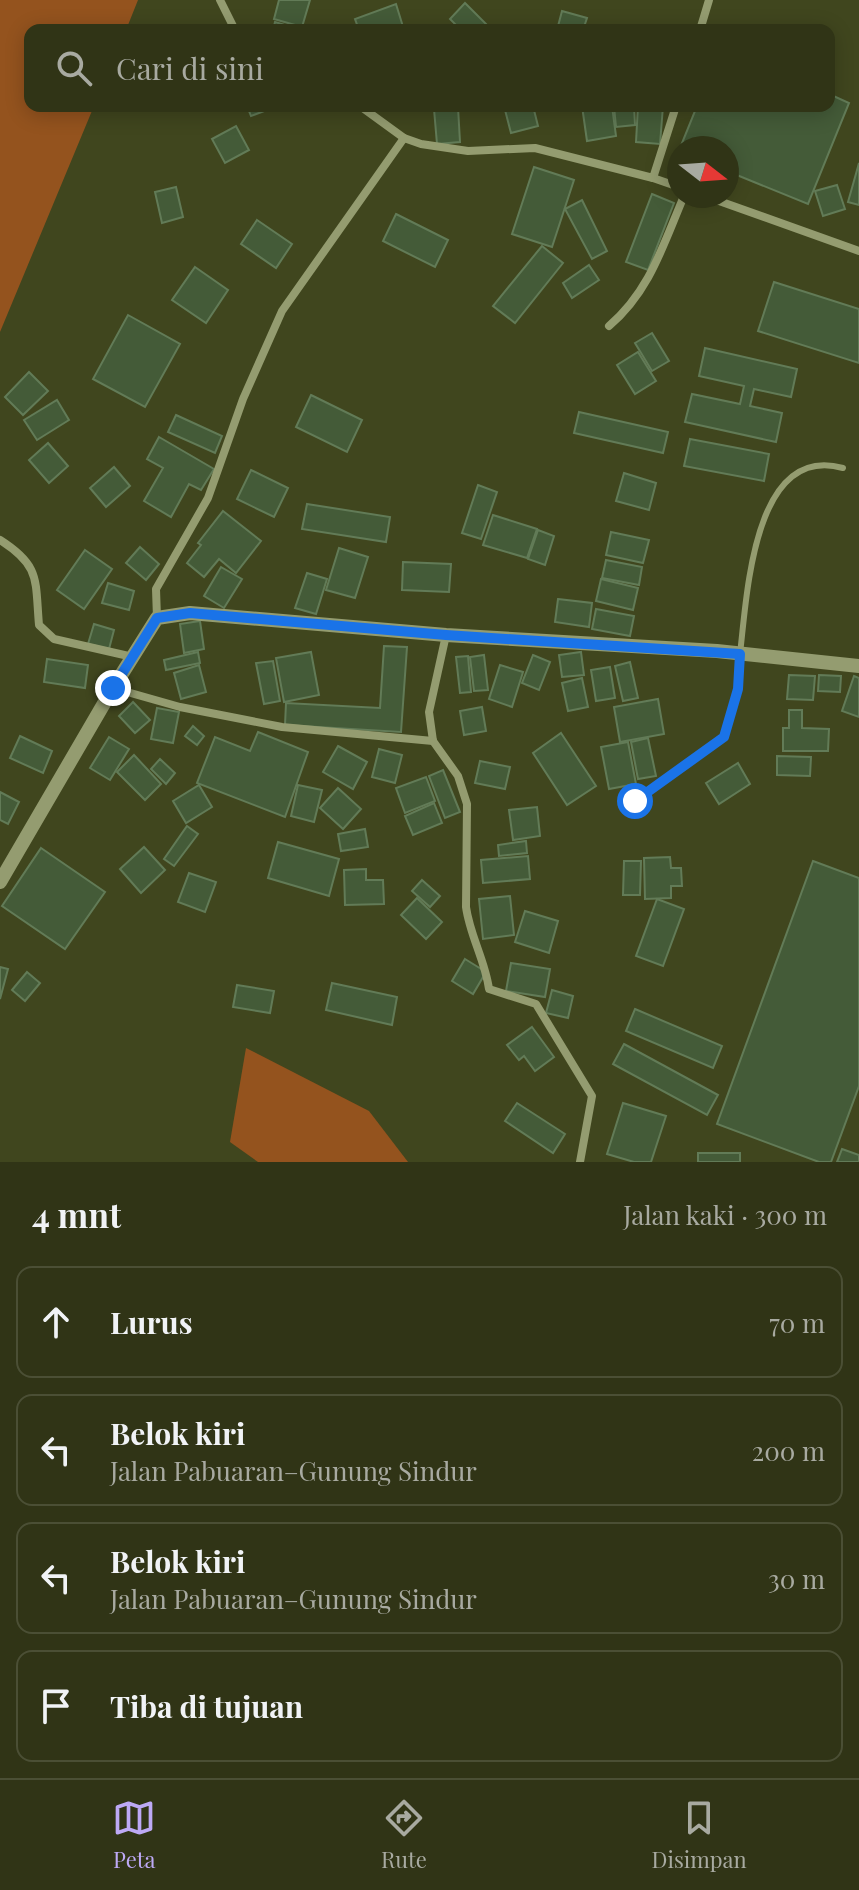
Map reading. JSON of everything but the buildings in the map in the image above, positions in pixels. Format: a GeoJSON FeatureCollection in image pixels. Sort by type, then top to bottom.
{"type":"FeatureCollection","features":[{"type":"Feature","properties":{"kind":"street"},"geometry":{"type":"LineString","coordinates":[[220,0],[232,24]]}},
{"type":"Feature","properties":{"kind":"street"},"geometry":{"type":"LineString","coordinates":[[702,24],[709,0]]}},
{"type":"Feature","properties":{"kind":"street"},"geometry":{"type":"LineString","coordinates":[[368,112],[404,138],[421,144],[468,151],[535,148],[667,183]]}},
{"type":"Feature","properties":{"kind":"street"},"geometry":{"type":"LineString","coordinates":[[653,178],[674,112]]}},
{"type":"Feature","properties":{"kind":"street"},"geometry":{"type":"LineString","coordinates":[[0,882],[157,618],[156,589],[208,498],[243,399],[282,311],[404,138]]}},
{"type":"Feature","properties":{"kind":"street"},"geometry":{"type":"LineString","coordinates":[[609,326],[630,308],[647,282],[679,208]]}},
{"type":"Feature","properties":{"kind":"street"},"geometry":{"type":"LineString","coordinates":[[739,208],[859,251]]}},
{"type":"Feature","properties":{"kind":"street"},"geometry":{"type":"LineString","coordinates":[[0,540],[22,554],[34,571],[39,625],[54,639],[133,657]]}},
{"type":"Feature","properties":{"kind":"street"},"geometry":{"type":"LineString","coordinates":[[157,618],[190,613],[446,635],[740,654],[859,666]]}},
{"type":"Feature","properties":{"kind":"street"},"geometry":{"type":"LineString","coordinates":[[446,635],[429,712],[433,741],[458,776],[467,804],[468,924],[486,967],[489,989],[536,1004],[592,1096],[580,1162]]}},
{"type":"Feature","properties":{"kind":"street"},"geometry":{"type":"LineString","coordinates":[[635,801],[724,737],[738,689],[740,654]]}},
{"type":"Feature","properties":{"kind":"street"},"geometry":{"type":"LineString","coordinates":[[113,688],[180,707],[282,727],[433,741]]}},
{"type":"Feature","properties":{"kind":"lane"},"geometry":{"type":"LineString","coordinates":[[740,654],[751,569],[760,529],[783,483],[804,467],[828,464],[843,468]]}},
{"type":"Feature","properties":{"kind":"shaded area"},"geometry":{"type":"Polygon","coordinates":[[[0,0],[138,0],[128,24],[24,24],[24,112],[92,112],[0,332],[0,0]]]}},
{"type":"Feature","properties":{"kind":"shaded area"},"geometry":{"type":"Polygon","coordinates":[[[246,1048],[369,1111],[408,1162],[258,1162],[230,1142],[246,1048]]]}},
{"type":"Feature","properties":{"kind":"route"},"geometry":{"type":"LineString","coordinates":[[113,688],[157,618],[190,613],[446,635],[740,654],[738,689],[724,737],[635,801]]}}]}
